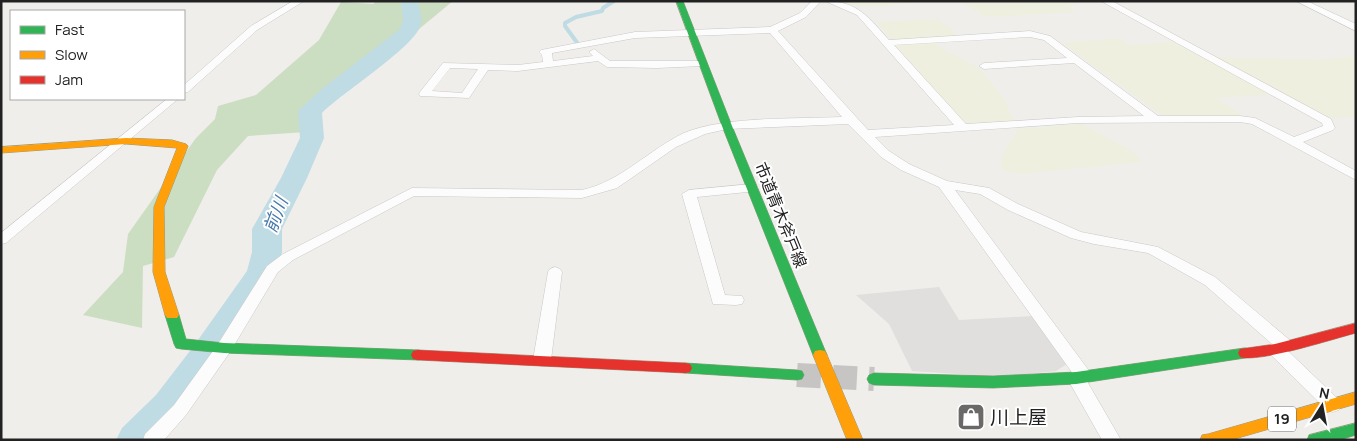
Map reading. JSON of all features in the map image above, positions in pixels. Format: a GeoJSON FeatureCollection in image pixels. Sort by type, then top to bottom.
{"type":"FeatureCollection","features":[{"type":"Feature","properties":{"kind":"main road","name":"市道青木斧戸線"},"geometry":{"type":"LineString","coordinates":[[679,1],[727,126],[855,440]]}},
{"type":"Feature","properties":{"kind":"main road"},"geometry":{"type":"LineString","coordinates":[[1,150],[121,142],[171,142],[180,143],[183,146],[159,207],[159,272],[181,344],[224,348],[542,360],[797,375]]}},
{"type":"Feature","properties":{"kind":"main road"},"geometry":{"type":"LineString","coordinates":[[874,378],[993,382],[1080,378],[1281,348],[1356,328]]}},
{"type":"Feature","properties":{"kind":"main road","name":"19"},"geometry":{"type":"LineString","coordinates":[[1208,440],[1356,398]]}},
{"type":"Feature","properties":{"kind":"main road","name":"19"},"geometry":{"type":"LineString","coordinates":[[1316,440],[1355,429]]}},
{"type":"Feature","properties":{"kind":"street"},"geometry":{"type":"LineString","coordinates":[[185,89],[254,28],[300,1]]}},
{"type":"Feature","properties":{"kind":"street"},"geometry":{"type":"LineString","coordinates":[[548,65],[547,54],[544,52],[586,45],[612,38],[635,35],[772,30],[803,15],[817,1]]}},
{"type":"Feature","properties":{"kind":"street"},"geometry":{"type":"LineString","coordinates":[[828,1],[860,13],[963,128]]}},
{"type":"Feature","properties":{"kind":"street"},"geometry":{"type":"LineString","coordinates":[[1105,1],[1257,85],[1299,104],[1327,121],[1329,128],[1295,141]]}},
{"type":"Feature","properties":{"kind":"street"},"geometry":{"type":"LineString","coordinates":[[1300,1],[1356,28]]}},
{"type":"Feature","properties":{"kind":"street"},"geometry":{"type":"LineString","coordinates":[[772,30],[851,120],[890,159],[944,184],[984,192],[1076,235],[1153,250],[1210,281],[1281,348],[1333,404]]}},
{"type":"Feature","properties":{"kind":"street"},"geometry":{"type":"LineString","coordinates":[[888,43],[1030,34],[1047,38],[1156,120]]}},
{"type":"Feature","properties":{"kind":"street"},"geometry":{"type":"LineString","coordinates":[[586,45],[607,64],[657,65],[702,63]]}},
{"type":"Feature","properties":{"kind":"street"},"geometry":{"type":"LineString","coordinates":[[486,67],[465,96],[424,94],[447,65],[518,68],[600,58]]}},
{"type":"Feature","properties":{"kind":"street"},"geometry":{"type":"LineString","coordinates":[[984,66],[1077,60]]}},
{"type":"Feature","properties":{"kind":"street"},"geometry":{"type":"LineString","coordinates":[[1,240],[172,100]]}},
{"type":"Feature","properties":{"kind":"street"},"geometry":{"type":"LineString","coordinates":[[152,440],[180,410],[224,348],[272,269],[288,257],[412,192],[582,194],[598,192],[619,183],[688,136],[727,126],[851,120]]}},
{"type":"Feature","properties":{"kind":"street"},"geometry":{"type":"LineString","coordinates":[[866,134],[1078,120],[1256,121],[1356,176]]}},
{"type":"Feature","properties":{"kind":"street"},"geometry":{"type":"LineString","coordinates":[[944,184],[1077,366],[1080,378],[1112,440]]}},
{"type":"Feature","properties":{"kind":"street"},"geometry":{"type":"LineString","coordinates":[[736,300],[719,300],[689,194],[752,188]]}},
{"type":"Feature","properties":{"kind":"street"},"geometry":{"type":"LineString","coordinates":[[542,360],[555,272]]}},
{"type":"Feature","properties":{"kind":"green space"},"geometry":{"type":"Polygon","coordinates":[[[376,1],[453,1],[413,34],[301,111],[306,132],[248,136],[217,170],[174,257],[143,266],[142,328],[83,315],[123,272],[128,234],[196,138],[215,119],[218,106],[256,95],[319,40],[341,2],[373,4],[376,1]]]}},
{"type":"Feature","properties":{"kind":"green space"},"geometry":{"type":"Polygon","coordinates":[[[838,1],[928,1],[879,6],[847,5],[838,1]]]}},
{"type":"Feature","properties":{"kind":"green space"},"geometry":{"type":"Polygon","coordinates":[[[960,1],[1069,1],[1076,5],[1067,6],[1077,12],[991,17],[984,16],[960,1]]]}},
{"type":"Feature","properties":{"kind":"green space"},"geometry":{"type":"Polygon","coordinates":[[[936,19],[951,28],[958,37],[932,38],[941,48],[979,68],[1004,98],[1014,122],[973,125],[961,121],[876,22],[936,19]]]}},
{"type":"Feature","properties":{"kind":"green space"},"geometry":{"type":"Polygon","coordinates":[[[1120,38],[1128,45],[1174,42],[1200,57],[1326,59],[1356,56],[1356,117],[1328,118],[1283,94],[1216,98],[1243,116],[1168,117],[1157,112],[1062,43],[1120,38]]]}},
{"type":"Feature","properties":{"kind":"green space"},"geometry":{"type":"Polygon","coordinates":[[[1082,124],[1134,152],[1141,162],[1021,174],[1002,170],[1001,157],[1018,129],[1082,124]]]}},
{"type":"Feature","properties":{"kind":"shaded area"},"geometry":{"type":"Polygon","coordinates":[[[939,287],[959,320],[1033,316],[1067,364],[1056,371],[1002,377],[912,371],[889,324],[856,295],[939,287]]]}},
{"type":"Feature","properties":{"kind":"waterway","name":"前川"},"geometry":{"type":"LineString","coordinates":[[136,440],[169,406],[206,356],[262,272],[267,252],[267,229],[294,178],[312,138],[310,111],[330,93],[385,52],[410,29],[412,14],[409,3],[412,1]]}},
{"type":"Feature","properties":{"kind":"waterway"},"geometry":{"type":"LineString","coordinates":[[578,44],[565,26],[565,23],[576,17],[602,11],[603,8],[614,1]]}},
{"type":"Feature","properties":{"kind":"tunnel"},"geometry":{"type":"LineString","coordinates":[[797,375],[874,379]]}},
{"type":"Feature","properties":{"kind":"traffic: fast"},"geometry":{"type":"LineString","coordinates":[[679,1],[727,126],[820,355]]}},
{"type":"Feature","properties":{"kind":"traffic: fast"},"geometry":{"type":"LineString","coordinates":[[172,315],[181,344],[224,348],[418,355]]}},
{"type":"Feature","properties":{"kind":"traffic: fast"},"geometry":{"type":"LineString","coordinates":[[874,379],[993,382],[1076,378],[1245,353]]}},
{"type":"Feature","properties":{"kind":"traffic: fast"},"geometry":{"type":"LineString","coordinates":[[685,368],[797,375]]}},
{"type":"Feature","properties":{"kind":"traffic: fast"},"geometry":{"type":"LineString","coordinates":[[1315,440],[1356,429]]}},
{"type":"Feature","properties":{"kind":"traffic: slow"},"geometry":{"type":"LineString","coordinates":[[1,150],[126,141],[172,143],[183,146],[159,207],[159,272],[172,315]]}},
{"type":"Feature","properties":{"kind":"traffic: slow"},"geometry":{"type":"LineString","coordinates":[[820,355],[855,440]]}},
{"type":"Feature","properties":{"kind":"traffic: slow"},"geometry":{"type":"LineString","coordinates":[[1208,440],[1356,398]]}},
{"type":"Feature","properties":{"kind":"traffic: jam"},"geometry":{"type":"LineString","coordinates":[[1245,353],[1275,349],[1356,328]]}},
{"type":"Feature","properties":{"kind":"traffic: jam"},"geometry":{"type":"LineString","coordinates":[[418,355],[685,368]]}},
{"type":"Feature","properties":{"kind":"place","name":"川上屋"},"geometry":{"type":"Point","coordinates":[971,417]}}]}
